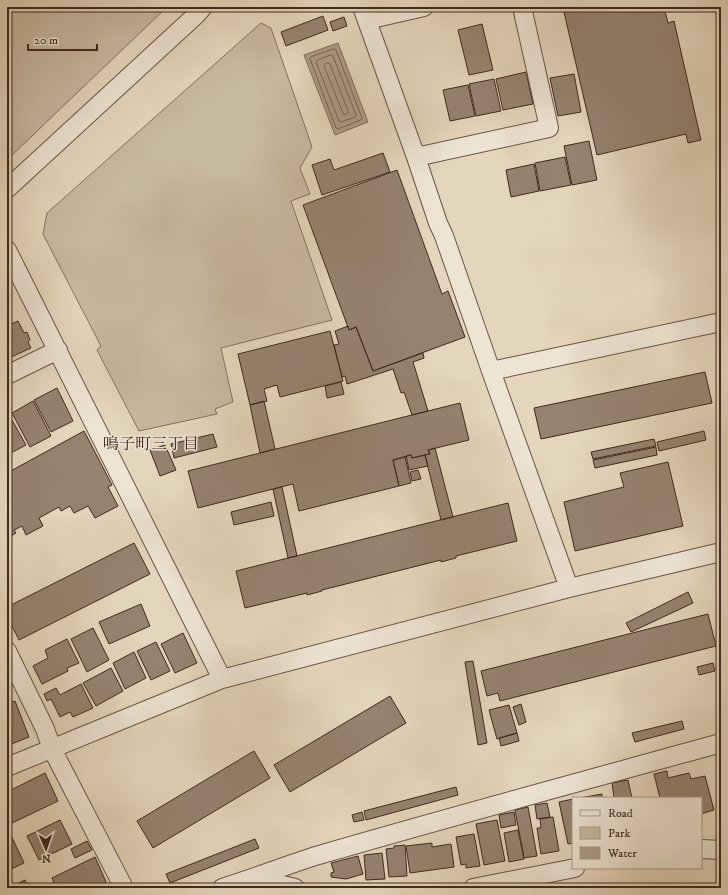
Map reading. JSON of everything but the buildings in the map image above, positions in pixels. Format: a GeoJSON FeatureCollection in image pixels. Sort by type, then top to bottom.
{"type":"FeatureCollection","features":[{"type":"Feature","properties":{"kind":"street"},"geometry":{"type":"LineString","coordinates":[[7,189],[189,22],[203,7]]}},
{"type":"Feature","properties":{"kind":"street"},"geometry":{"type":"LineString","coordinates":[[424,7],[365,14],[438,223],[444,236],[569,588]]}},
{"type":"Feature","properties":{"kind":"street"},"geometry":{"type":"LineString","coordinates":[[416,157],[549,128],[522,7]]}},
{"type":"Feature","properties":{"kind":"street"},"geometry":{"type":"LineString","coordinates":[[7,250],[222,679]]}},
{"type":"Feature","properties":{"kind":"street"},"geometry":{"type":"LineString","coordinates":[[491,371],[721,322]]}},
{"type":"Feature","properties":{"kind":"street"},"geometry":{"type":"LineString","coordinates":[[7,375],[58,350]]}},
{"type":"Feature","properties":{"kind":"street"},"geometry":{"type":"LineString","coordinates":[[7,766],[222,679],[569,588],[721,552]]}},
{"type":"Feature","properties":{"kind":"street"},"geometry":{"type":"LineString","coordinates":[[7,651],[46,729],[52,749],[124,888]]}},
{"type":"Feature","properties":{"kind":"street"},"geometry":{"type":"LineString","coordinates":[[222,888],[317,856],[471,811],[721,743]]}},
{"type":"Feature","properties":{"kind":"street"},"geometry":{"type":"LineString","coordinates":[[702,849],[721,850]]}},
{"type":"Feature","properties":{"kind":"street"},"geometry":{"type":"LineString","coordinates":[[472,888],[572,869]]}},
{"type":"Feature","properties":{"kind":"street"},"geometry":{"type":"LineString","coordinates":[[255,878],[295,888]]}},
{"type":"Feature","properties":{"kind":"green space"},"geometry":{"type":"Polygon","coordinates":[[[7,7],[167,7],[12,155],[7,154],[7,7]]]}},
{"type":"Feature","properties":{"kind":"green space"},"geometry":{"type":"Polygon","coordinates":[[[261,23],[271,28],[312,147],[300,168],[310,194],[291,201],[332,320],[221,348],[233,402],[215,409],[217,414],[139,431],[97,350],[101,346],[43,234],[47,213],[261,23]]]}},
{"type":"Feature","properties":{"kind":"water"},"geometry":{"type":"Polygon","coordinates":[[[338,43],[368,122],[335,135],[304,55],[338,43]]]}},
{"type":"Feature","properties":{"kind":"district","name":"鳴子町三丁目"},"geometry":{"type":"Point","coordinates":[151,443]}}]}
